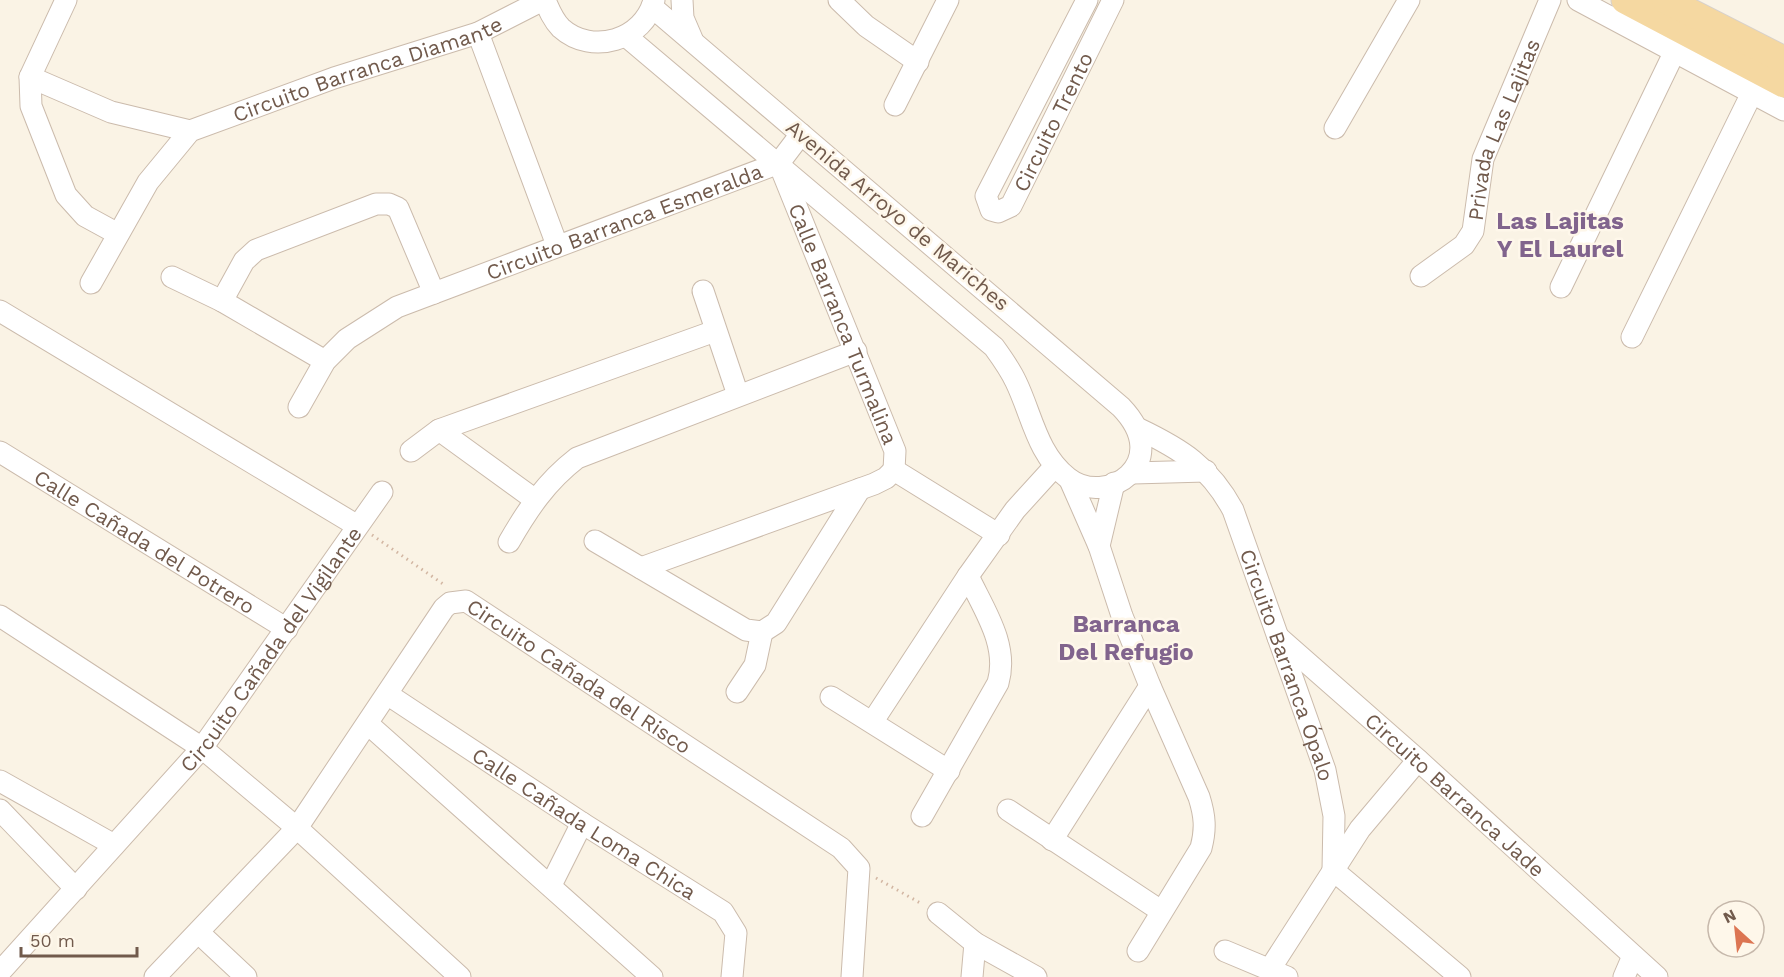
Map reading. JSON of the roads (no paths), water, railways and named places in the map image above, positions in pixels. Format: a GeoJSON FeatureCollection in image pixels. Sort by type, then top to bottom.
{"type":"FeatureCollection","features":[{"type":"Feature","properties":{"kind":"main road"},"geometry":{"type":"LineString","coordinates":[[1625,0],[1784,84]]}},
{"type":"Feature","properties":{"kind":"main road"},"geometry":{"type":"LineString","coordinates":[[1666,0],[1784,60]]}},
{"type":"Feature","properties":{"kind":"main road"},"geometry":{"type":"LineString","coordinates":[[1703,0],[1742,39]]}},
{"type":"Feature","properties":{"kind":"street"},"geometry":{"type":"LineString","coordinates":[[66,0],[30,76],[30,98],[35,120],[61,186],[73,206],[85,216],[118,234]]}},
{"type":"Feature","properties":{"kind":"street"},"geometry":{"type":"LineString","coordinates":[[544,0],[551,15],[562,28],[576,38],[592,42],[610,42],[626,36],[641,24],[653,3]]}},
{"type":"Feature","properties":{"kind":"street","name":"Circuito Barranca Diamante"},"geometry":{"type":"LineString","coordinates":[[190,131],[334,78],[478,33],[544,0]]}},
{"type":"Feature","properties":{"kind":"street"},"geometry":{"type":"LineString","coordinates":[[682,0],[683,18],[692,40]]}},
{"type":"Feature","properties":{"kind":"street"},"geometry":{"type":"LineString","coordinates":[[839,0],[866,26],[918,62]]}},
{"type":"Feature","properties":{"kind":"street"},"geometry":{"type":"LineString","coordinates":[[895,105],[948,0]]}},
{"type":"Feature","properties":{"kind":"street","name":"Circuito Trento"},"geometry":{"type":"LineString","coordinates":[[1087,0],[986,196],[991,210],[998,212],[1011,206],[1113,0]]}},
{"type":"Feature","properties":{"kind":"street"},"geometry":{"type":"LineString","coordinates":[[1335,128],[1409,0]]}},
{"type":"Feature","properties":{"kind":"street","name":"Privada Las Lajitas"},"geometry":{"type":"LineString","coordinates":[[1421,276],[1464,245],[1473,231],[1484,159],[1550,0]]}},
{"type":"Feature","properties":{"kind":"street"},"geometry":{"type":"LineString","coordinates":[[1578,0],[1784,110]]}},
{"type":"Feature","properties":{"kind":"street","name":"Avenida Arroyo de Mariches"},"geometry":{"type":"LineString","coordinates":[[653,3],[692,40],[801,134],[1058,351],[1121,407],[1138,429]]}},
{"type":"Feature","properties":{"kind":"street"},"geometry":{"type":"LineString","coordinates":[[478,33],[557,245]]}},
{"type":"Feature","properties":{"kind":"street","name":"Avenida Arroyo de Mariches"},"geometry":{"type":"LineString","coordinates":[[626,36],[994,347],[1016,382],[1042,446],[1063,473]]}},
{"type":"Feature","properties":{"kind":"street"},"geometry":{"type":"LineString","coordinates":[[1561,287],[1675,51]]}},
{"type":"Feature","properties":{"kind":"street"},"geometry":{"type":"LineString","coordinates":[[30,76],[111,112],[190,131],[148,182],[91,283]]}},
{"type":"Feature","properties":{"kind":"street"},"geometry":{"type":"LineString","coordinates":[[1048,78],[1068,89]]}},
{"type":"Feature","properties":{"kind":"street"},"geometry":{"type":"LineString","coordinates":[[1632,337],[1752,93]]}},
{"type":"Feature","properties":{"kind":"street","name":"Circuito Barranca Esmeralda"},"geometry":{"type":"LineString","coordinates":[[300,407],[325,361],[347,339],[370,322],[397,307],[779,163],[801,134]]}},
{"type":"Feature","properties":{"kind":"street","name":"Calle Barranca Turmalina"},"geometry":{"type":"LineString","coordinates":[[779,163],[895,451],[894,470],[999,535]]}},
{"type":"Feature","properties":{"kind":"street"},"geometry":{"type":"LineString","coordinates":[[222,301],[244,261],[256,250],[376,204],[389,204],[399,208],[434,293]]}},
{"type":"Feature","properties":{"kind":"street"},"geometry":{"type":"LineString","coordinates":[[172,277],[222,301],[325,361]]}},
{"type":"Feature","properties":{"kind":"street"},"geometry":{"type":"LineString","coordinates":[[703,291],[738,395]]}},
{"type":"Feature","properties":{"kind":"street","name":"Circuito Cañada del Vigilante"},"geometry":{"type":"LineString","coordinates":[[0,311],[356,525],[287,629],[202,748],[0,973]]}},
{"type":"Feature","properties":{"kind":"street"},"geometry":{"type":"LineString","coordinates":[[411,451],[440,430],[715,331]]}},
{"type":"Feature","properties":{"kind":"street"},"geometry":{"type":"LineString","coordinates":[[509,543],[534,499],[555,475],[576,458],[856,351]]}},
{"type":"Feature","properties":{"kind":"street"},"geometry":{"type":"LineString","coordinates":[[1133,473],[1140,460],[1138,429]]}},
{"type":"Feature","properties":{"kind":"street","name":"Circuito Barranca Ópalo"},"geometry":{"type":"LineString","coordinates":[[1138,429],[1173,446],[1206,471],[1222,489],[1233,510],[1275,635],[1325,770],[1334,816],[1333,870]]}},
{"type":"Feature","properties":{"kind":"street"},"geometry":{"type":"LineString","coordinates":[[440,430],[534,499]]}},
{"type":"Feature","properties":{"kind":"street","name":"Calle Cañada del Potrero"},"geometry":{"type":"LineString","coordinates":[[0,452],[287,629]]}},
{"type":"Feature","properties":{"kind":"street"},"geometry":{"type":"LineString","coordinates":[[641,568],[860,489],[886,478],[894,470]]}},
{"type":"Feature","properties":{"kind":"street"},"geometry":{"type":"LineString","coordinates":[[1063,473],[1083,486],[1114,483],[1133,473],[1206,471]]}},
{"type":"Feature","properties":{"kind":"street"},"geometry":{"type":"LineString","coordinates":[[873,721],[968,576],[1026,495],[1063,473]]}},
{"type":"Feature","properties":{"kind":"street"},"geometry":{"type":"LineString","coordinates":[[1063,473],[1099,546],[1122,616],[1199,796],[1205,816],[1205,833],[1201,848],[1138,951]]}},
{"type":"Feature","properties":{"kind":"street"},"geometry":{"type":"LineString","coordinates":[[1099,546],[1114,483]]}},
{"type":"Feature","properties":{"kind":"street"},"geometry":{"type":"LineString","coordinates":[[596,541],[746,630],[762,632],[776,623],[860,489]]}},
{"type":"Feature","properties":{"kind":"street"},"geometry":{"type":"LineString","coordinates":[[356,525],[382,492]]}},
{"type":"Feature","properties":{"kind":"street"},"geometry":{"type":"LineString","coordinates":[[922,816],[998,683],[1002,671],[999,643],[968,576]]}},
{"type":"Feature","properties":{"kind":"street","name":"Circuito Cañada del Risco"},"geometry":{"type":"LineString","coordinates":[[155,977],[297,828],[444,608],[450,603],[466,601],[841,848],[859,868],[852,977]]}},
{"type":"Feature","properties":{"kind":"street"},"geometry":{"type":"LineString","coordinates":[[0,616],[202,748],[297,828],[460,977]]}},
{"type":"Feature","properties":{"kind":"street"},"geometry":{"type":"LineString","coordinates":[[738,692],[755,665],[762,632]]}},
{"type":"Feature","properties":{"kind":"street","name":"Circuito Barranca Jade"},"geometry":{"type":"LineString","coordinates":[[1275,635],[1418,760],[1657,977]]}},
{"type":"Feature","properties":{"kind":"street"},"geometry":{"type":"LineString","coordinates":[[1052,840],[1150,686]]}},
{"type":"Feature","properties":{"kind":"street","name":"Calle Cañada Loma Chica"},"geometry":{"type":"LineString","coordinates":[[387,694],[582,823],[723,912],[736,933],[732,977]]}},
{"type":"Feature","properties":{"kind":"street"},"geometry":{"type":"LineString","coordinates":[[831,697],[873,721],[949,771]]}},
{"type":"Feature","properties":{"kind":"street"},"geometry":{"type":"LineString","coordinates":[[368,724],[652,977]]}},
{"type":"Feature","properties":{"kind":"street"},"geometry":{"type":"LineString","coordinates":[[1225,951],[1278,973],[1333,870],[1360,829],[1418,760]]}},
{"type":"Feature","properties":{"kind":"street"},"geometry":{"type":"LineString","coordinates":[[0,781],[114,845]]}},
{"type":"Feature","properties":{"kind":"street"},"geometry":{"type":"LineString","coordinates":[[0,810],[76,889]]}},
{"type":"Feature","properties":{"kind":"street"},"geometry":{"type":"LineString","coordinates":[[1008,810],[1161,911]]}},
{"type":"Feature","properties":{"kind":"street"},"geometry":{"type":"LineString","coordinates":[[1334,816],[1360,829]]}},
{"type":"Feature","properties":{"kind":"street"},"geometry":{"type":"LineString","coordinates":[[551,885],[582,823]]}},
{"type":"Feature","properties":{"kind":"street"},"geometry":{"type":"LineString","coordinates":[[1333,870],[1460,977]]}},
{"type":"Feature","properties":{"kind":"street"},"geometry":{"type":"LineString","coordinates":[[938,913],[975,943],[1036,977]]}},
{"type":"Feature","properties":{"kind":"street"},"geometry":{"type":"LineString","coordinates":[[199,933],[246,977]]}},
{"type":"Feature","properties":{"kind":"street"},"geometry":{"type":"LineString","coordinates":[[972,977],[975,943]]}},
{"type":"Feature","properties":{"kind":"street"},"geometry":{"type":"LineString","coordinates":[[1624,977],[1632,956]]}},
{"type":"Feature","properties":{"kind":"street"},"geometry":{"type":"LineString","coordinates":[[0,973],[4,977]]}},
{"type":"Feature","properties":{"kind":"district","name":"Las Lajitas Y El Laurel"},"geometry":{"type":"Point","coordinates":[1560,235]}},
{"type":"Feature","properties":{"kind":"district","name":"Barranca Del Refugio"},"geometry":{"type":"Point","coordinates":[1126,638]}}]}
